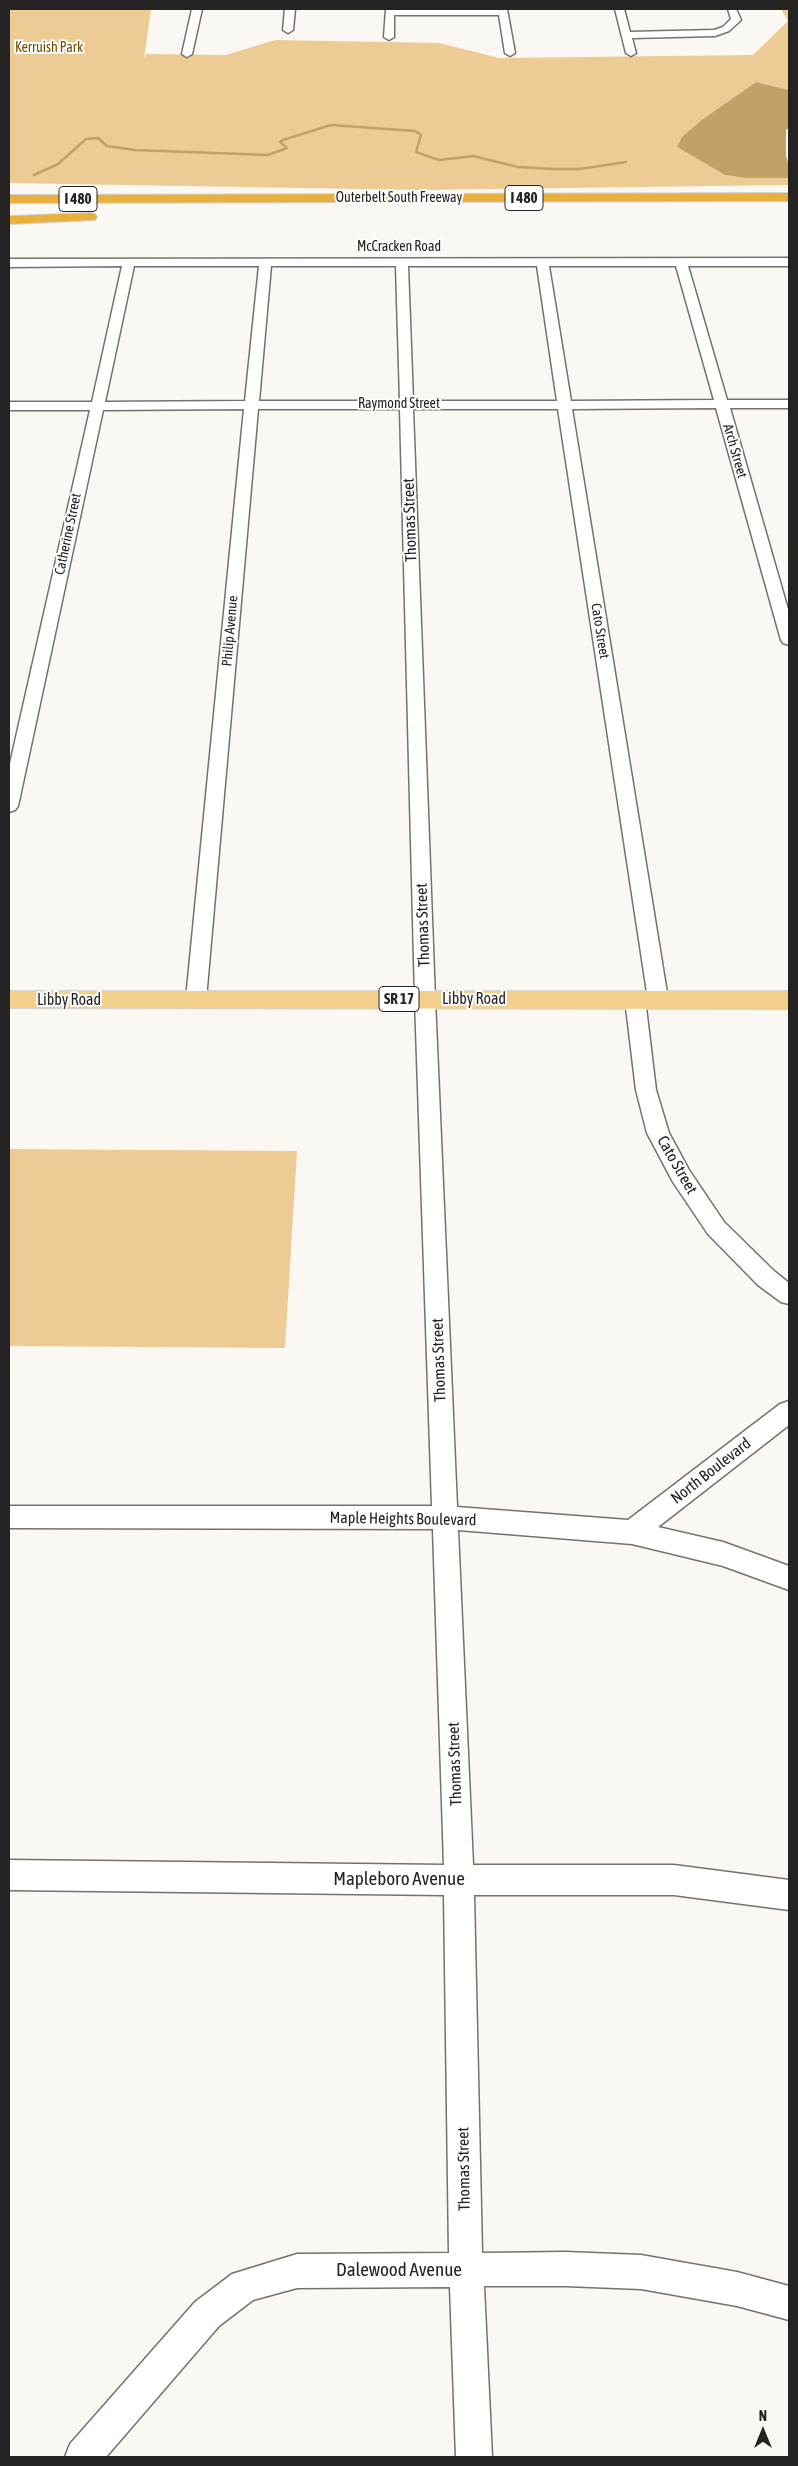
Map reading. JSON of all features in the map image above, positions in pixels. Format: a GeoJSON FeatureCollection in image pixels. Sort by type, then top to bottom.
{"type":"FeatureCollection","features":[{"type":"Feature","properties":{"kind":"highway"},"geometry":{"type":"LineString","coordinates":[[9,192],[146,198]]}},
{"type":"Feature","properties":{"kind":"highway","name":"Outerbelt South Freeway"},"geometry":{"type":"LineString","coordinates":[[9,199],[789,197]]}},
{"type":"Feature","properties":{"kind":"highway"},"geometry":{"type":"LineString","coordinates":[[359,212],[409,209]]}},
{"type":"Feature","properties":{"kind":"highway","name":"Outerbelt South Freeway"},"geometry":{"type":"LineString","coordinates":[[9,210],[789,209]]}},
{"type":"Feature","properties":{"kind":"highway"},"geometry":{"type":"LineString","coordinates":[[9,220],[106,217]]}},
{"type":"Feature","properties":{"kind":"main road","name":"Libby Road"},"geometry":{"type":"LineString","coordinates":[[9,1000],[425,998],[789,1000]]}},
{"type":"Feature","properties":{"kind":"street"},"geometry":{"type":"LineString","coordinates":[[187,54],[197,9]]}},
{"type":"Feature","properties":{"kind":"street"},"geometry":{"type":"LineString","coordinates":[[288,30],[290,9]]}},
{"type":"Feature","properties":{"kind":"street"},"geometry":{"type":"LineString","coordinates":[[619,9],[631,53]]}},
{"type":"Feature","properties":{"kind":"street"},"geometry":{"type":"LineString","coordinates":[[389,37],[390,11],[503,10],[510,53]]}},
{"type":"Feature","properties":{"kind":"street"},"geometry":{"type":"LineString","coordinates":[[626,35],[693,35],[715,33],[726,29],[736,20],[732,10]]}},
{"type":"Feature","properties":{"kind":"street","name":"Catherine Street"},"geometry":{"type":"LineString","coordinates":[[9,806],[129,262]]}},
{"type":"Feature","properties":{"kind":"street","name":"Philip Avenue"},"geometry":{"type":"LineString","coordinates":[[196,1000],[265,262]]}},
{"type":"Feature","properties":{"kind":"street","name":"Thomas Street"},"geometry":{"type":"LineString","coordinates":[[402,262],[425,998],[459,1880],[466,2270],[474,2457]]}},
{"type":"Feature","properties":{"kind":"street","name":"Cato Street"},"geometry":{"type":"LineString","coordinates":[[542,262],[564,404],[647,999],[646,1090],[658,1133],[681,1176],[716,1228],[766,1278],[789,1295]]}},
{"type":"Feature","properties":{"kind":"street","name":"Arch Street"},"geometry":{"type":"LineString","coordinates":[[681,262],[789,640]]}},
{"type":"Feature","properties":{"kind":"street","name":"McCracken Road"},"geometry":{"type":"LineString","coordinates":[[9,263],[789,262]]}},
{"type":"Feature","properties":{"kind":"street","name":"Raymond Street"},"geometry":{"type":"LineString","coordinates":[[9,406],[789,404]]}},
{"type":"Feature","properties":{"kind":"street","name":"North Boulevard"},"geometry":{"type":"LineString","coordinates":[[632,1532],[789,1411]]}},
{"type":"Feature","properties":{"kind":"street","name":"Maple Heights Boulevard"},"geometry":{"type":"LineString","coordinates":[[9,1517],[445,1518],[632,1532],[723,1554],[789,1578]]}},
{"type":"Feature","properties":{"kind":"street","name":"Mapleboro Avenue"},"geometry":{"type":"LineString","coordinates":[[9,1875],[459,1880],[674,1880],[789,1895]]}},
{"type":"Feature","properties":{"kind":"street","name":"Dalewood Avenue"},"geometry":{"type":"LineString","coordinates":[[83,2457],[207,2314],[244,2286],[297,2271],[566,2269],[641,2272],[737,2289],[789,2303]]}},
{"type":"Feature","properties":{"kind":"green space","name":"Kerruish Park"},"geometry":{"type":"Polygon","coordinates":[[[9,9],[151,9],[144,59],[146,54],[226,55],[275,40],[439,43],[499,58],[753,55],[788,21],[781,9],[789,9],[789,90],[756,82],[703,119],[677,147],[725,175],[745,178],[789,178],[789,185],[418,190],[9,183],[9,9]]]}},
{"type":"Feature","properties":{"kind":"green space"},"geometry":{"type":"Polygon","coordinates":[[[9,1149],[297,1151],[285,1348],[9,1346],[9,1149]]]}},
{"type":"Feature","properties":{"kind":"shaded area"},"geometry":{"type":"Polygon","coordinates":[[[756,82],[789,90],[789,128],[786,130],[786,156],[789,165],[789,178],[745,178],[725,175],[677,147],[682,137],[703,119],[756,82]]]}},
{"type":"Feature","properties":{"kind":"waterway"},"geometry":{"type":"LineString","coordinates":[[34,175],[58,164],[86,139],[98,138],[107,146],[135,150],[268,155],[287,148],[280,142],[283,140],[331,125],[415,131],[421,135],[416,152],[439,160],[473,156],[518,167],[553,169],[580,169],[626,162]]}}]}
